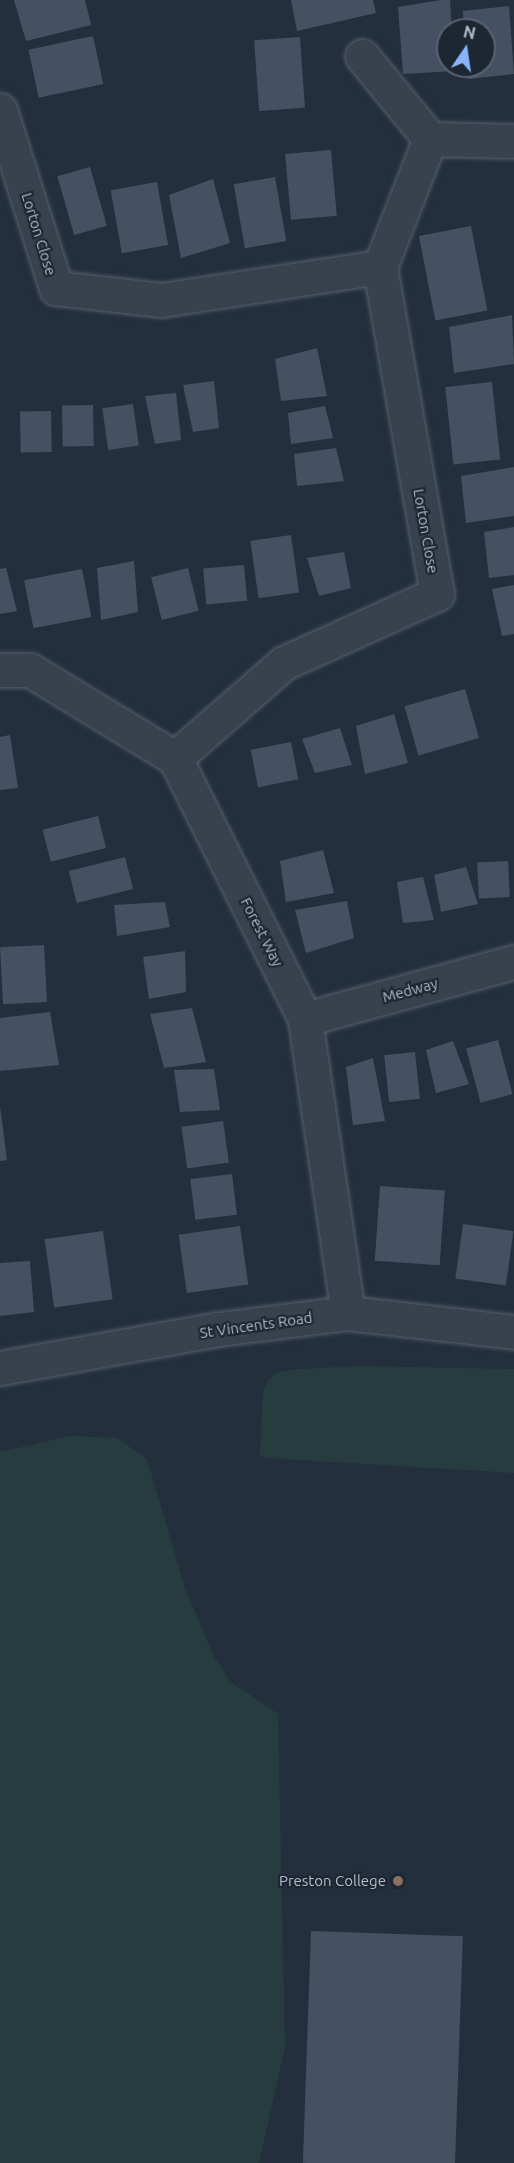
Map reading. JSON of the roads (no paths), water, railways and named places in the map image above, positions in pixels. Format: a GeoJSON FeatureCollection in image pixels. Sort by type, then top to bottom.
{"type":"FeatureCollection","features":[{"type":"Feature","properties":{"kind":"street"},"geometry":{"type":"LineString","coordinates":[[362,56],[430,139],[514,141]]}},
{"type":"Feature","properties":{"kind":"street","name":"Lorton Close"},"geometry":{"type":"LineString","coordinates":[[0,110],[56,288],[161,300],[380,267],[437,594],[284,663],[175,758]]}},
{"type":"Feature","properties":{"kind":"street"},"geometry":{"type":"LineString","coordinates":[[380,267],[430,139]]}},
{"type":"Feature","properties":{"kind":"street"},"geometry":{"type":"LineString","coordinates":[[0,670],[30,670],[175,758]]}},
{"type":"Feature","properties":{"kind":"street","name":"Forest Way"},"geometry":{"type":"LineString","coordinates":[[175,758],[306,1019],[348,1313]]}},
{"type":"Feature","properties":{"kind":"street","name":"Medway"},"geometry":{"type":"LineString","coordinates":[[306,1019],[514,962]]}},
{"type":"Feature","properties":{"kind":"street","name":"St Vincents Road"},"geometry":{"type":"LineString","coordinates":[[0,1368],[219,1329],[348,1313],[514,1332]]}},
{"type":"Feature","properties":{"kind":"place","name":"Preston College"},"geometry":{"type":"Point","coordinates":[398,1881]}}]}
